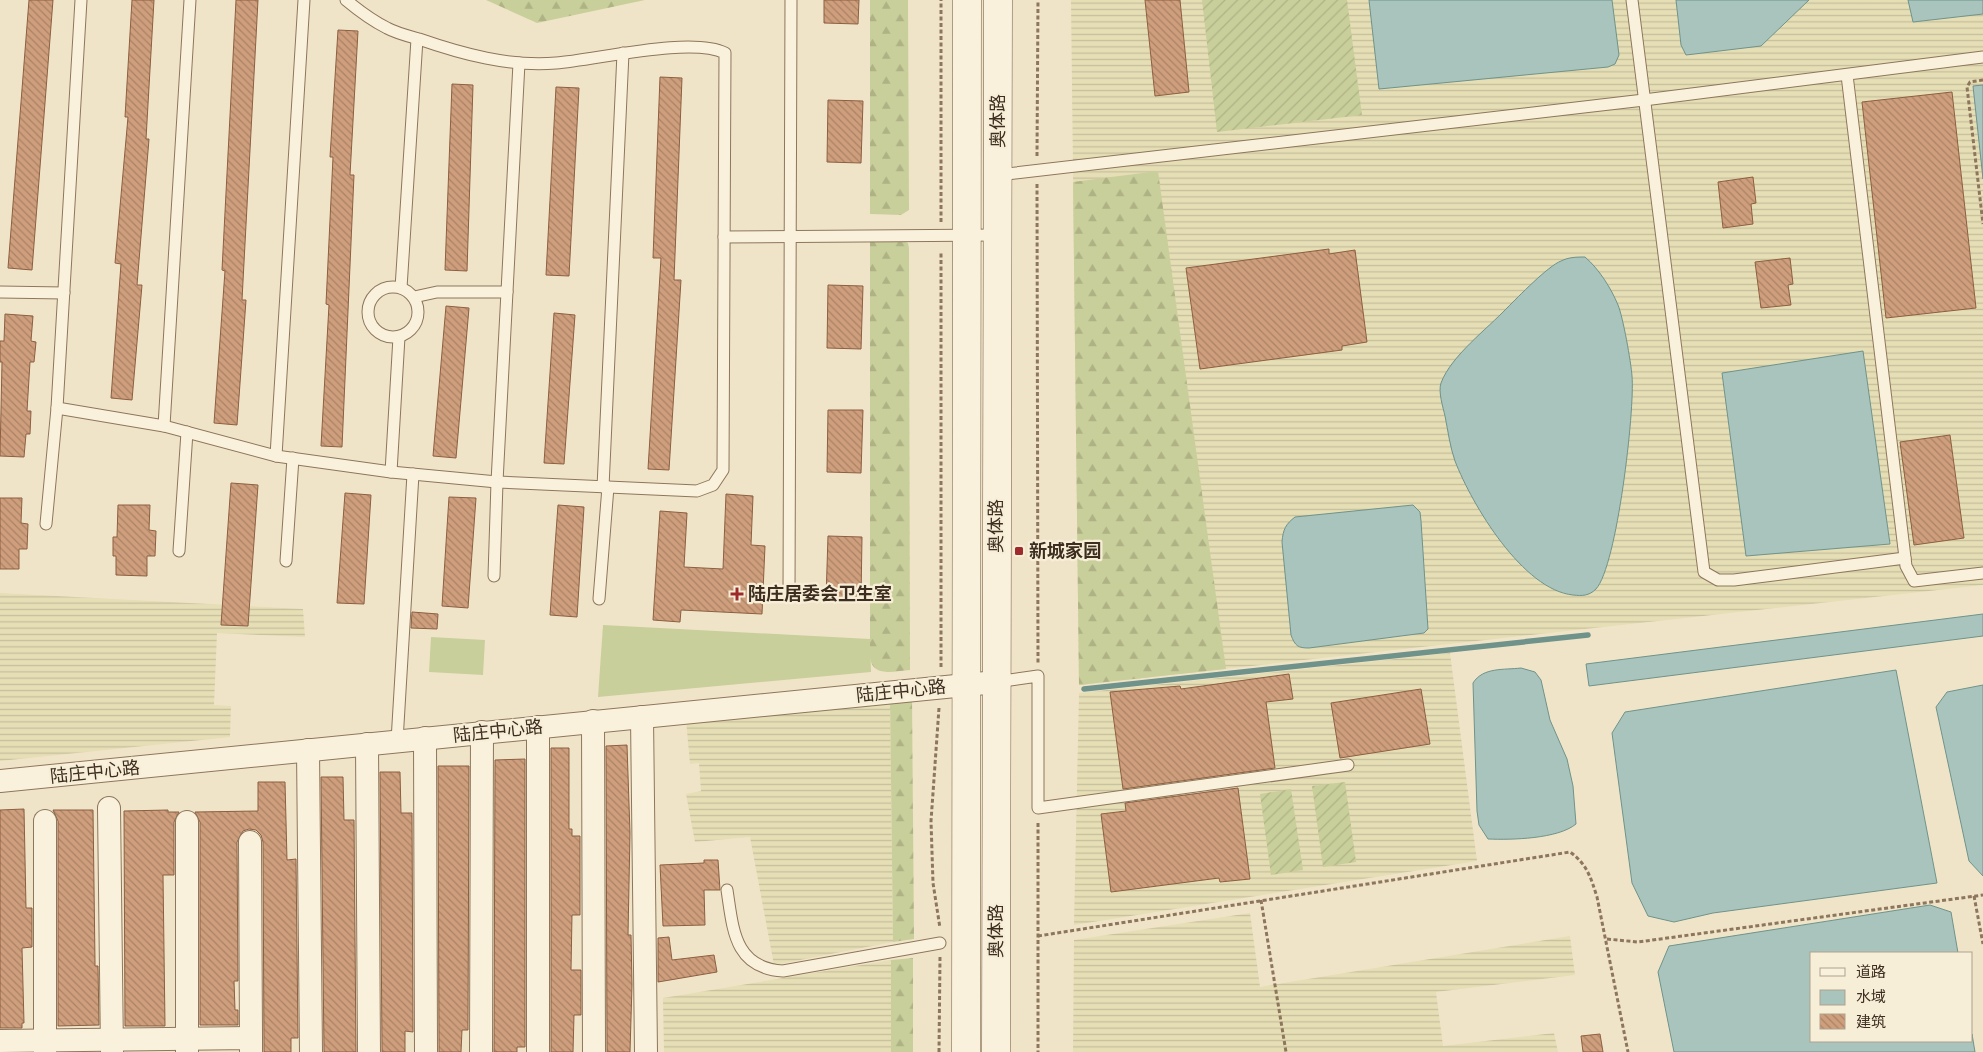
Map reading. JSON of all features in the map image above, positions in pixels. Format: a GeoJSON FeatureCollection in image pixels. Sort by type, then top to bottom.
{"type":"FeatureCollection","features":[{"type":"Feature","properties":{"kind":"main road","name":"奥体路"},"geometry":{"type":"LineString","coordinates":[[966,1052],[953,686],[954,234],[967,0]]}},
{"type":"Feature","properties":{"kind":"main road","name":"奥体路"},"geometry":{"type":"LineString","coordinates":[[996,1052],[998,0]]}},
{"type":"Feature","properties":{"kind":"street","name":"陆庄中心路"},"geometry":{"type":"LineString","coordinates":[[0,781],[996,682]]}},
{"type":"Feature","properties":{"kind":"street"},"geometry":{"type":"LineString","coordinates":[[642,716],[646,1052]]}},
{"type":"Feature","properties":{"kind":"street"},"geometry":{"type":"LineString","coordinates":[[593,721],[594,1052]]}},
{"type":"Feature","properties":{"kind":"street"},"geometry":{"type":"LineString","coordinates":[[538,727],[538,1052]]}},
{"type":"Feature","properties":{"kind":"street"},"geometry":{"type":"LineString","coordinates":[[482,732],[482,1052]]}},
{"type":"Feature","properties":{"kind":"street"},"geometry":{"type":"LineString","coordinates":[[425,738],[426,1052]]}},
{"type":"Feature","properties":{"kind":"street"},"geometry":{"type":"LineString","coordinates":[[367,744],[369,1052]]}},
{"type":"Feature","properties":{"kind":"street"},"geometry":{"type":"LineString","coordinates":[[308,750],[311,1052]]}},
{"type":"Feature","properties":{"kind":"street"},"geometry":{"type":"LineString","coordinates":[[109,808],[112,1046]]}},
{"type":"Feature","properties":{"kind":"street"},"geometry":{"type":"LineString","coordinates":[[44,821],[45,1046]]}},
{"type":"Feature","properties":{"kind":"street"},"geometry":{"type":"LineString","coordinates":[[187,822],[187,1046]]}},
{"type":"Feature","properties":{"kind":"street"},"geometry":{"type":"LineString","coordinates":[[0,1041],[45,1046],[251,1045],[250,842]]}},
{"type":"Feature","properties":{"kind":"lane"},"geometry":{"type":"LineString","coordinates":[[46,524],[57,408],[82,0]]}},
{"type":"Feature","properties":{"kind":"lane"},"geometry":{"type":"LineString","coordinates":[[164,426],[190,0]]}},
{"type":"Feature","properties":{"kind":"lane"},"geometry":{"type":"LineString","coordinates":[[276,456],[304,0]]}},
{"type":"Feature","properties":{"kind":"lane"},"geometry":{"type":"LineString","coordinates":[[57,408],[164,426],[276,456],[391,472],[497,482],[697,491],[713,485],[723,470],[725,53],[713,47],[623,53],[557,63],[519,63],[482,58],[387,29],[346,0]]}},
{"type":"Feature","properties":{"kind":"lane"},"geometry":{"type":"LineString","coordinates":[[789,595],[791,0]]}},
{"type":"Feature","properties":{"kind":"lane"},"geometry":{"type":"LineString","coordinates":[[1632,0],[1704,572],[1718,580],[1734,580],[1906,558]]}},
{"type":"Feature","properties":{"kind":"lane"},"geometry":{"type":"LineString","coordinates":[[401,288],[417,39]]}},
{"type":"Feature","properties":{"kind":"lane"},"geometry":{"type":"LineString","coordinates":[[599,599],[606,487],[623,53]]}},
{"type":"Feature","properties":{"kind":"lane"},"geometry":{"type":"LineString","coordinates":[[998,175],[1644,100],[1983,57]]}},
{"type":"Feature","properties":{"kind":"lane"},"geometry":{"type":"LineString","coordinates":[[494,576],[497,482],[519,63]]}},
{"type":"Feature","properties":{"kind":"lane"},"geometry":{"type":"LineString","coordinates":[[1847,75],[1906,566],[1914,581],[1983,573]]}},
{"type":"Feature","properties":{"kind":"lane"},"geometry":{"type":"LineString","coordinates":[[724,237],[998,235]]}},
{"type":"Feature","properties":{"kind":"lane"},"geometry":{"type":"LineString","coordinates":[[384,288],[401,288],[414,297],[418,305],[417,321],[413,328],[399,337],[391,337],[376,330],[371,323],[369,307],[372,299],[384,288]]}},
{"type":"Feature","properties":{"kind":"lane"},"geometry":{"type":"LineString","coordinates":[[0,292],[64,293]]}},
{"type":"Feature","properties":{"kind":"lane"},"geometry":{"type":"LineString","coordinates":[[414,297],[437,292],[507,292]]}},
{"type":"Feature","properties":{"kind":"lane"},"geometry":{"type":"LineString","coordinates":[[391,472],[399,337]]}},
{"type":"Feature","properties":{"kind":"lane"},"geometry":{"type":"LineString","coordinates":[[179,550],[187,432]]}},
{"type":"Feature","properties":{"kind":"lane"},"geometry":{"type":"LineString","coordinates":[[286,561],[293,458]]}},
{"type":"Feature","properties":{"kind":"lane"},"geometry":{"type":"LineString","coordinates":[[397,741],[413,474]]}},
{"type":"Feature","properties":{"kind":"lane"},"geometry":{"type":"LineString","coordinates":[[996,682],[1038,676],[1038,808],[1348,765]]}},
{"type":"Feature","properties":{"kind":"lane"},"geometry":{"type":"LineString","coordinates":[[727,890],[738,944],[757,966],[764,968],[792,970],[940,943]]}},
{"type":"Feature","properties":{"kind":"path"},"geometry":{"type":"LineString","coordinates":[[940,1052],[940,917],[933,883],[931,821],[953,686],[954,234],[941,0]]}},
{"type":"Feature","properties":{"kind":"path"},"geometry":{"type":"LineString","coordinates":[[1038,0],[1038,676]]}},
{"type":"Feature","properties":{"kind":"path"},"geometry":{"type":"LineString","coordinates":[[1983,80],[1970,82],[1967,87],[1983,224]]}},
{"type":"Feature","properties":{"kind":"path"},"geometry":{"type":"LineString","coordinates":[[1038,808],[1038,1052]]}},
{"type":"Feature","properties":{"kind":"path"},"geometry":{"type":"LineString","coordinates":[[1038,936],[1570,852],[1581,860],[1590,874],[1606,939],[1628,1052]]}},
{"type":"Feature","properties":{"kind":"path"},"geometry":{"type":"LineString","coordinates":[[1606,939],[1638,942],[1983,895]]}},
{"type":"Feature","properties":{"kind":"path"},"geometry":{"type":"LineString","coordinates":[[1974,896],[1983,944]]}},
{"type":"Feature","properties":{"kind":"path"},"geometry":{"type":"LineString","coordinates":[[1261,900],[1286,1052]]}},
{"type":"Feature","properties":{"kind":"shaded area"},"geometry":{"type":"Polygon","coordinates":[[[1071,0],[1983,0],[1983,585],[1079,685],[1071,0]]]}},
{"type":"Feature","properties":{"kind":"shaded area"},"geometry":{"type":"Polygon","coordinates":[[[0,593],[303,609],[305,637],[217,633],[214,705],[231,706],[230,737],[0,761],[0,593]]]}},
{"type":"Feature","properties":{"kind":"shaded area"},"geometry":{"type":"Polygon","coordinates":[[[1450,653],[1477,861],[1074,925],[1079,693],[1450,653]]]}},
{"type":"Feature","properties":{"kind":"shaded area"},"geometry":{"type":"Polygon","coordinates":[[[890,698],[893,942],[774,965],[750,837],[695,842],[686,794],[701,791],[699,763],[690,764],[686,720],[890,698]]]}},
{"type":"Feature","properties":{"kind":"shaded area"},"geometry":{"type":"Polygon","coordinates":[[[1250,913],[1260,987],[1570,936],[1575,975],[1436,992],[1443,1046],[1554,1033],[1558,1052],[1073,1052],[1074,940],[1250,913]]]}},
{"type":"Feature","properties":{"kind":"shaded area"},"geometry":{"type":"Polygon","coordinates":[[[891,960],[891,1052],[664,1052],[663,998],[891,960]]]}},
{"type":"Feature","properties":{"kind":"green space"},"geometry":{"type":"Polygon","coordinates":[[[486,0],[645,0],[537,23],[486,0]]]}},
{"type":"Feature","properties":{"kind":"green space"},"geometry":{"type":"Polygon","coordinates":[[[870,0],[908,0],[909,210],[901,215],[870,214],[870,0]]]}},
{"type":"Feature","properties":{"kind":"green space"},"geometry":{"type":"Polygon","coordinates":[[[1202,0],[1347,0],[1362,115],[1217,132],[1202,0]]]}},
{"type":"Feature","properties":{"kind":"green space"},"geometry":{"type":"Polygon","coordinates":[[[1158,171],[1226,669],[1079,685],[1073,182],[1158,171]]]}},
{"type":"Feature","properties":{"kind":"green space"},"geometry":{"type":"Polygon","coordinates":[[[870,241],[903,241],[908,243],[909,248],[910,670],[891,672],[880,671],[875,668],[870,657],[870,241]]]}},
{"type":"Feature","properties":{"kind":"green space"},"geometry":{"type":"Polygon","coordinates":[[[603,625],[870,639],[871,672],[598,697],[603,625]]]}},
{"type":"Feature","properties":{"kind":"green space"},"geometry":{"type":"Polygon","coordinates":[[[431,637],[485,640],[483,675],[429,672],[431,637]]]}},
{"type":"Feature","properties":{"kind":"green space"},"geometry":{"type":"Polygon","coordinates":[[[912,696],[914,939],[893,942],[890,698],[912,696]]]}},
{"type":"Feature","properties":{"kind":"green space"},"geometry":{"type":"Polygon","coordinates":[[[1345,782],[1356,862],[1323,867],[1312,786],[1345,782]]]}},
{"type":"Feature","properties":{"kind":"green space"},"geometry":{"type":"Polygon","coordinates":[[[1291,789],[1303,870],[1271,875],[1260,794],[1291,789]]]}},
{"type":"Feature","properties":{"kind":"green space"},"geometry":{"type":"Polygon","coordinates":[[[913,958],[913,1052],[891,1052],[891,960],[913,958]]]}},
{"type":"Feature","properties":{"kind":"water"},"geometry":{"type":"Polygon","coordinates":[[[1369,0],[1612,0],[1619,55],[1615,64],[1608,67],[1379,89],[1369,0]]]}},
{"type":"Feature","properties":{"kind":"water"},"geometry":{"type":"Polygon","coordinates":[[[1676,0],[1809,0],[1761,46],[1686,55],[1681,45],[1676,0]]]}},
{"type":"Feature","properties":{"kind":"water"},"geometry":{"type":"Polygon","coordinates":[[[1908,0],[1983,0],[1983,14],[1913,22],[1908,0]]]}},
{"type":"Feature","properties":{"kind":"water"},"geometry":{"type":"Polygon","coordinates":[[[1983,85],[1983,179],[1973,86],[1983,85]]]}},
{"type":"Feature","properties":{"kind":"water"},"geometry":{"type":"Polygon","coordinates":[[[1585,257],[1604,279],[1618,305],[1630,361],[1632,394],[1631,420],[1623,487],[1611,551],[1604,575],[1593,591],[1588,594],[1573,595],[1554,590],[1536,578],[1518,562],[1487,521],[1474,500],[1455,461],[1450,445],[1440,391],[1441,383],[1446,373],[1461,353],[1533,282],[1561,261],[1585,257]]]}},
{"type":"Feature","properties":{"kind":"water"},"geometry":{"type":"Polygon","coordinates":[[[1863,351],[1890,544],[1746,556],[1722,373],[1863,351]]]}},
{"type":"Feature","properties":{"kind":"water"},"geometry":{"type":"Polygon","coordinates":[[[1413,505],[1420,512],[1428,629],[1424,633],[1309,648],[1297,646],[1291,635],[1282,542],[1287,525],[1295,517],[1413,505]]]}},
{"type":"Feature","properties":{"kind":"water"},"geometry":{"type":"Polygon","coordinates":[[[1983,614],[1983,636],[1589,686],[1586,664],[1983,614]]]}},
{"type":"Feature","properties":{"kind":"water"},"geometry":{"type":"Polygon","coordinates":[[[1521,668],[1535,672],[1541,680],[1550,720],[1567,759],[1573,786],[1576,824],[1558,833],[1546,836],[1521,839],[1488,839],[1479,825],[1477,811],[1473,683],[1482,674],[1488,672],[1521,668]]]}},
{"type":"Feature","properties":{"kind":"water"},"geometry":{"type":"Polygon","coordinates":[[[1896,670],[1937,883],[1713,913],[1674,922],[1648,916],[1632,883],[1612,733],[1625,712],[1896,670]]]}},
{"type":"Feature","properties":{"kind":"water"},"geometry":{"type":"Polygon","coordinates":[[[1983,685],[1983,876],[1969,861],[1936,707],[1947,692],[1983,685]]]}},
{"type":"Feature","properties":{"kind":"water"},"geometry":{"type":"Polygon","coordinates":[[[1930,905],[1951,912],[1958,952],[1810,952],[1810,1042],[1973,1042],[1973,1040],[1975,1052],[1674,1052],[1658,972],[1669,946],[1930,905]]]}},
{"type":"Feature","properties":{"kind":"building"},"geometry":{"type":"Polygon","coordinates":[[[29,0],[53,0],[32,270],[8,268],[29,0]]]}},
{"type":"Feature","properties":{"kind":"building"},"geometry":{"type":"Polygon","coordinates":[[[132,0],[154,0],[146,139],[149,139],[137,285],[142,285],[132,400],[111,398],[121,264],[115,263],[128,117],[125,117],[132,0]]]}},
{"type":"Feature","properties":{"kind":"building"},"geometry":{"type":"Polygon","coordinates":[[[236,0],[258,0],[242,300],[246,300],[237,425],[214,423],[225,271],[222,270],[236,0]]]}},
{"type":"Feature","properties":{"kind":"building"},"geometry":{"type":"Polygon","coordinates":[[[824,0],[859,0],[858,24],[824,23],[824,0]]]}},
{"type":"Feature","properties":{"kind":"building"},"geometry":{"type":"Polygon","coordinates":[[[1145,0],[1180,0],[1189,92],[1155,96],[1145,0]]]}},
{"type":"Feature","properties":{"kind":"building"},"geometry":{"type":"Polygon","coordinates":[[[338,30],[358,31],[350,175],[354,175],[342,447],[321,446],[329,305],[326,304],[333,157],[330,157],[338,30]]]}},
{"type":"Feature","properties":{"kind":"building"},"geometry":{"type":"Polygon","coordinates":[[[660,77],[682,78],[674,280],[681,280],[669,470],[648,469],[661,258],[653,258],[660,77]]]}},
{"type":"Feature","properties":{"kind":"building"},"geometry":{"type":"Polygon","coordinates":[[[452,84],[473,85],[467,271],[445,270],[452,84]]]}},
{"type":"Feature","properties":{"kind":"building"},"geometry":{"type":"Polygon","coordinates":[[[556,87],[579,88],[569,276],[546,275],[556,87]]]}},
{"type":"Feature","properties":{"kind":"building"},"geometry":{"type":"Polygon","coordinates":[[[1952,92],[1976,308],[1886,318],[1862,102],[1952,92]]]}},
{"type":"Feature","properties":{"kind":"building"},"geometry":{"type":"Polygon","coordinates":[[[828,100],[863,101],[861,163],[827,162],[828,100]]]}},
{"type":"Feature","properties":{"kind":"building"},"geometry":{"type":"Polygon","coordinates":[[[1753,177],[1756,203],[1751,204],[1753,224],[1723,228],[1718,182],[1753,177]]]}},
{"type":"Feature","properties":{"kind":"building"},"geometry":{"type":"Polygon","coordinates":[[[1329,249],[1329,254],[1355,250],[1367,342],[1342,346],[1342,350],[1200,369],[1186,268],[1329,249]]]}},
{"type":"Feature","properties":{"kind":"building"},"geometry":{"type":"Polygon","coordinates":[[[1790,258],[1793,284],[1788,285],[1791,305],[1761,308],[1755,262],[1790,258]]]}},
{"type":"Feature","properties":{"kind":"building"},"geometry":{"type":"Polygon","coordinates":[[[828,285],[863,286],[861,349],[827,348],[828,285]]]}},
{"type":"Feature","properties":{"kind":"building"},"geometry":{"type":"Polygon","coordinates":[[[446,306],[469,308],[456,458],[433,456],[446,306]]]}},
{"type":"Feature","properties":{"kind":"building"},"geometry":{"type":"Polygon","coordinates":[[[554,313],[575,315],[564,464],[544,463],[554,313]]]}},
{"type":"Feature","properties":{"kind":"building"},"geometry":{"type":"Polygon","coordinates":[[[5,314],[33,316],[31,341],[36,342],[34,362],[30,362],[27,411],[31,411],[30,434],[26,434],[24,457],[0,456],[2,362],[0,362],[0,341],[4,341],[5,314]]]}},
{"type":"Feature","properties":{"kind":"building"},"geometry":{"type":"Polygon","coordinates":[[[828,410],[863,410],[861,473],[827,472],[828,410]]]}},
{"type":"Feature","properties":{"kind":"building"},"geometry":{"type":"Polygon","coordinates":[[[1950,435],[1964,538],[1914,545],[1900,442],[1950,435]]]}},
{"type":"Feature","properties":{"kind":"building"},"geometry":{"type":"Polygon","coordinates":[[[231,483],[258,485],[248,626],[221,625],[231,483]]]}},
{"type":"Feature","properties":{"kind":"building"},"geometry":{"type":"Polygon","coordinates":[[[345,493],[371,495],[364,604],[337,603],[345,493]]]}},
{"type":"Feature","properties":{"kind":"building"},"geometry":{"type":"Polygon","coordinates":[[[726,494],[753,496],[751,545],[765,546],[762,614],[681,610],[680,622],[653,620],[660,511],[687,513],[684,567],[723,569],[726,494]]]}},
{"type":"Feature","properties":{"kind":"building"},"geometry":{"type":"Polygon","coordinates":[[[449,497],[476,498],[468,608],[442,606],[449,497]]]}},
{"type":"Feature","properties":{"kind":"building"},"geometry":{"type":"Polygon","coordinates":[[[0,498],[22,498],[21,523],[28,524],[27,549],[19,549],[19,569],[0,569],[0,498]]]}},
{"type":"Feature","properties":{"kind":"building"},"geometry":{"type":"Polygon","coordinates":[[[118,505],[150,505],[149,530],[156,531],[155,556],[147,556],[147,576],[116,575],[113,537],[117,537],[118,505]]]}},
{"type":"Feature","properties":{"kind":"building"},"geometry":{"type":"Polygon","coordinates":[[[558,505],[584,507],[577,617],[550,615],[558,505]]]}},
{"type":"Feature","properties":{"kind":"building"},"geometry":{"type":"Polygon","coordinates":[[[828,536],[862,537],[861,599],[826,599],[828,536]]]}},
{"type":"Feature","properties":{"kind":"building"},"geometry":{"type":"Polygon","coordinates":[[[412,612],[438,614],[437,629],[411,628],[412,612]]]}},
{"type":"Feature","properties":{"kind":"building"},"geometry":{"type":"Polygon","coordinates":[[[1289,674],[1293,699],[1266,702],[1275,768],[1123,789],[1110,692],[1180,686],[1181,689],[1289,674]]]}},
{"type":"Feature","properties":{"kind":"building"},"geometry":{"type":"Polygon","coordinates":[[[1421,689],[1430,744],[1340,758],[1331,703],[1421,689]]]}},
{"type":"Feature","properties":{"kind":"building"},"geometry":{"type":"Polygon","coordinates":[[[627,745],[630,833],[628,935],[631,935],[632,985],[630,1052],[607,1052],[606,746],[627,745]]]}},
{"type":"Feature","properties":{"kind":"building"},"geometry":{"type":"Polygon","coordinates":[[[551,748],[569,748],[569,829],[572,829],[572,836],[580,836],[580,915],[572,915],[571,970],[581,970],[581,1015],[574,1015],[573,1052],[551,1052],[551,748]]]}},
{"type":"Feature","properties":{"kind":"building"},"geometry":{"type":"Polygon","coordinates":[[[525,759],[525,1047],[517,1047],[517,1052],[494,1052],[495,760],[525,759]]]}},
{"type":"Feature","properties":{"kind":"building"},"geometry":{"type":"Polygon","coordinates":[[[438,766],[469,766],[468,1030],[462,1030],[461,1052],[439,1052],[438,766]]]}},
{"type":"Feature","properties":{"kind":"building"},"geometry":{"type":"Polygon","coordinates":[[[380,772],[400,772],[401,813],[412,813],[413,1032],[405,1031],[405,1052],[382,1052],[380,772]]]}},
{"type":"Feature","properties":{"kind":"building"},"geometry":{"type":"Polygon","coordinates":[[[321,777],[343,777],[344,820],[354,820],[356,1052],[324,1052],[321,777]]]}},
{"type":"Feature","properties":{"kind":"building"},"geometry":{"type":"Polygon","coordinates":[[[258,782],[285,782],[287,860],[296,859],[298,1038],[291,1038],[291,1052],[264,1052],[263,842],[261,835],[256,830],[249,829],[243,831],[237,842],[238,981],[234,981],[235,1010],[238,1010],[238,1025],[200,1025],[200,822],[195,812],[258,811],[258,782]]]}},
{"type":"Feature","properties":{"kind":"building"},"geometry":{"type":"Polygon","coordinates":[[[1238,788],[1250,879],[1220,882],[1219,878],[1111,892],[1101,814],[1126,811],[1125,803],[1238,788]]]}},
{"type":"Feature","properties":{"kind":"building"},"geometry":{"type":"Polygon","coordinates":[[[24,809],[26,908],[32,908],[32,947],[22,948],[24,1023],[22,1023],[22,1028],[0,1028],[0,810],[24,809]]]}},
{"type":"Feature","properties":{"kind":"building"},"geometry":{"type":"Polygon","coordinates":[[[53,810],[93,810],[95,966],[98,966],[99,1025],[58,1026],[58,821],[53,810]]]}},
{"type":"Feature","properties":{"kind":"building"},"geometry":{"type":"Polygon","coordinates":[[[168,810],[168,812],[179,812],[174,822],[174,875],[163,875],[165,1026],[125,1026],[124,811],[168,810]]]}},
{"type":"Feature","properties":{"kind":"building"},"geometry":{"type":"Polygon","coordinates":[[[704,860],[718,860],[720,890],[704,890],[705,925],[663,926],[660,865],[704,863],[704,860]]]}},
{"type":"Feature","properties":{"kind":"building"},"geometry":{"type":"Polygon","coordinates":[[[669,937],[672,960],[714,955],[717,972],[658,982],[658,938],[669,937]]]}},
{"type":"Feature","properties":{"kind":"building"},"geometry":{"type":"Polygon","coordinates":[[[1600,1034],[1603,1052],[1583,1052],[1581,1036],[1600,1034]]]}},
{"type":"Feature","properties":{"kind":"waterway"},"geometry":{"type":"LineString","coordinates":[[1084,689],[1588,635]]}},
{"type":"Feature","properties":{"kind":"place","name":"新城家园"},"geometry":{"type":"Point","coordinates":[1019,551]}},
{"type":"Feature","properties":{"kind":"place","name":"陆庄居委会卫生室"},"geometry":{"type":"Point","coordinates":[737,594]}}]}
